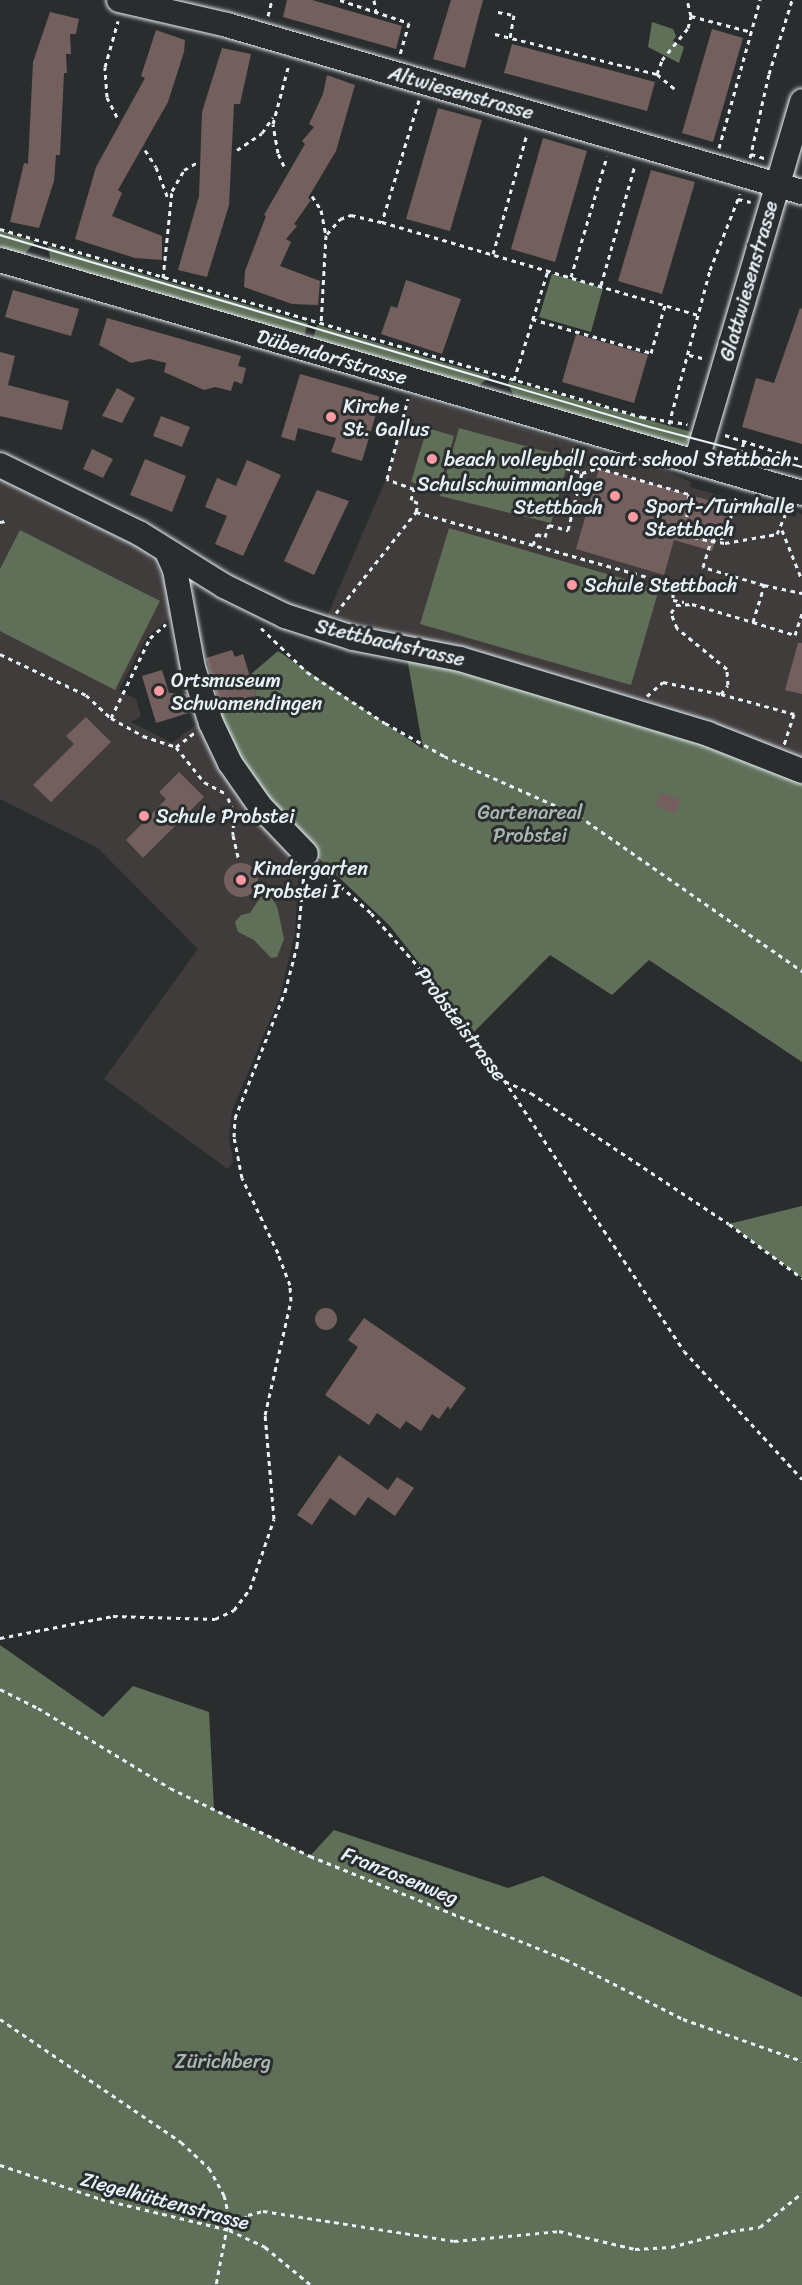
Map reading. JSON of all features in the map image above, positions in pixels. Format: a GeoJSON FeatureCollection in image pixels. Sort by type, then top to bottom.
{"type":"FeatureCollection","features":[{"type":"Feature","properties":{"kind":"street","name":"Altwiesenstrasse"},"geometry":{"type":"LineString","coordinates":[[127,4],[227,25],[802,192]]}},
{"type":"Feature","properties":{"kind":"street","name":"Glattwiesenstrasse"},"geometry":{"type":"LineString","coordinates":[[696,462],[802,101]]}},
{"type":"Feature","properties":{"kind":"street","name":"Dübendorfstrasse"},"geometry":{"type":"LineString","coordinates":[[0,260],[696,462],[795,501]]}},
{"type":"Feature","properties":{"kind":"street","name":"Stettbachstrasse"},"geometry":{"type":"LineString","coordinates":[[0,465],[139,533],[168,554],[245,598],[327,631],[460,659],[708,734],[802,771]]}},
{"type":"Feature","properties":{"kind":"street"},"geometry":{"type":"LineString","coordinates":[[168,554],[176,570],[193,668],[211,723],[230,763],[260,806],[306,855]]}},
{"type":"Feature","properties":{"kind":"path"},"geometry":{"type":"LineString","coordinates":[[265,26],[272,0]]}},
{"type":"Feature","properties":{"kind":"path"},"geometry":{"type":"LineString","coordinates":[[340,0],[409,23],[397,64]]}},
{"type":"Feature","properties":{"kind":"path"},"geometry":{"type":"LineString","coordinates":[[374,0],[376,12]]}},
{"type":"Feature","properties":{"kind":"path"},"geometry":{"type":"LineString","coordinates":[[657,74],[662,60],[688,28],[691,15],[687,0]]}},
{"type":"Feature","properties":{"kind":"path"},"geometry":{"type":"LineString","coordinates":[[717,157],[760,0]]}},
{"type":"Feature","properties":{"kind":"path"},"geometry":{"type":"LineString","coordinates":[[748,166],[769,74],[792,0]]}},
{"type":"Feature","properties":{"kind":"path"},"geometry":{"type":"LineString","coordinates":[[117,117],[107,97],[105,67],[127,4]]}},
{"type":"Feature","properties":{"kind":"path"},"geometry":{"type":"LineString","coordinates":[[498,12],[514,15],[510,38]]}},
{"type":"Feature","properties":{"kind":"path"},"geometry":{"type":"LineString","coordinates":[[691,15],[752,32]]}},
{"type":"Feature","properties":{"kind":"path"},"geometry":{"type":"LineString","coordinates":[[495,34],[657,74],[676,90]]}},
{"type":"Feature","properties":{"kind":"path"},"geometry":{"type":"LineString","coordinates":[[237,150],[262,133],[274,115],[292,54]]}},
{"type":"Feature","properties":{"kind":"path"},"geometry":{"type":"LineString","coordinates":[[382,222],[422,92]]}},
{"type":"Feature","properties":{"kind":"path"},"geometry":{"type":"LineString","coordinates":[[274,115],[276,145],[284,166]]}},
{"type":"Feature","properties":{"kind":"path"},"geometry":{"type":"LineString","coordinates":[[493,254],[530,123]]}},
{"type":"Feature","properties":{"kind":"path"},"geometry":{"type":"LineString","coordinates":[[571,277],[610,146]]}},
{"type":"Feature","properties":{"kind":"path"},"geometry":{"type":"LineString","coordinates":[[145,150],[156,167],[169,201]]}},
{"type":"Feature","properties":{"kind":"path"},"geometry":{"type":"LineString","coordinates":[[751,154],[770,159]]}},
{"type":"Feature","properties":{"kind":"path"},"geometry":{"type":"LineString","coordinates":[[601,285],[638,155]]}},
{"type":"Feature","properties":{"kind":"path"},"geometry":{"type":"LineString","coordinates":[[163,278],[169,201],[175,181],[195,163]]}},
{"type":"Feature","properties":{"kind":"path"},"geometry":{"type":"LineString","coordinates":[[669,424],[710,270],[743,187]]}},
{"type":"Feature","properties":{"kind":"path"},"geometry":{"type":"LineString","coordinates":[[312,196],[321,210],[327,235],[321,324]]}},
{"type":"Feature","properties":{"kind":"path"},"geometry":{"type":"LineString","coordinates":[[738,199],[756,204]]}},
{"type":"Feature","properties":{"kind":"path"},"geometry":{"type":"LineString","coordinates":[[327,235],[340,219],[351,215],[382,222],[699,315]]}},
{"type":"Feature","properties":{"kind":"path"},"geometry":{"type":"LineString","coordinates":[[0,228],[163,278],[669,424],[697,424]]}},
{"type":"Feature","properties":{"kind":"path"},"geometry":{"type":"LineString","coordinates":[[514,380],[548,270]]}},
{"type":"Feature","properties":{"kind":"path"},"geometry":{"type":"LineString","coordinates":[[532,319],[651,353],[665,305]]}},
{"type":"Feature","properties":{"kind":"path"},"geometry":{"type":"LineString","coordinates":[[327,631],[338,609],[416,512],[418,503],[411,500],[414,489],[387,479],[410,393]]}},
{"type":"Feature","properties":{"kind":"path"},"geometry":{"type":"LineString","coordinates":[[719,430],[755,448],[802,460]]}},
{"type":"Feature","properties":{"kind":"path"},"geometry":{"type":"LineString","coordinates":[[574,446],[571,460],[689,494],[685,535],[725,543],[782,530]]}},
{"type":"Feature","properties":{"kind":"path"},"geometry":{"type":"LineString","coordinates":[[566,468],[582,473],[600,467]]}},
{"type":"Feature","properties":{"kind":"path"},"geometry":{"type":"LineString","coordinates":[[533,545],[537,534],[545,537],[549,525],[568,530],[582,473]]}},
{"type":"Feature","properties":{"kind":"path"},"geometry":{"type":"LineString","coordinates":[[711,542],[725,537],[737,495]]}},
{"type":"Feature","properties":{"kind":"path"},"geometry":{"type":"LineString","coordinates":[[795,501],[782,530],[802,580]]}},
{"type":"Feature","properties":{"kind":"path"},"geometry":{"type":"LineString","coordinates":[[416,512],[673,584],[673,600],[795,635],[802,613]]}},
{"type":"Feature","properties":{"kind":"path"},"geometry":{"type":"LineString","coordinates":[[0,522],[6,521]]}},
{"type":"Feature","properties":{"kind":"path"},"geometry":{"type":"LineString","coordinates":[[711,542],[703,567],[764,585],[802,593]]}},
{"type":"Feature","properties":{"kind":"path"},"geometry":{"type":"LineString","coordinates":[[753,622],[764,585]]}},
{"type":"Feature","properties":{"kind":"path"},"geometry":{"type":"LineString","coordinates":[[692,604],[673,608],[672,621],[727,669],[730,678],[721,694]]}},
{"type":"Feature","properties":{"kind":"path"},"geometry":{"type":"LineString","coordinates":[[111,718],[150,638],[175,617]]}},
{"type":"Feature","properties":{"kind":"path"},"geometry":{"type":"LineString","coordinates":[[259,626],[307,672],[385,723],[444,756],[579,816],[802,971]]}},
{"type":"Feature","properties":{"kind":"path"},"geometry":{"type":"LineString","coordinates":[[0,654],[86,695],[111,718],[143,736],[176,747],[204,783],[227,794],[233,793]]}},
{"type":"Feature","properties":{"kind":"path"},"geometry":{"type":"LineString","coordinates":[[639,714],[649,692],[663,682],[721,694],[794,714],[780,761]]}},
{"type":"Feature","properties":{"kind":"path"},"geometry":{"type":"LineString","coordinates":[[176,747],[203,727]]}},
{"type":"Feature","properties":{"kind":"path"},"geometry":{"type":"LineString","coordinates":[[227,794],[234,814],[233,836],[239,860]]}},
{"type":"Feature","properties":{"kind":"path"},"geometry":{"type":"LineString","coordinates":[[0,1638],[113,1616],[215,1619],[234,1610],[250,1589],[273,1519],[265,1415],[291,1301],[290,1286],[278,1253],[242,1178],[234,1127],[239,1102],[285,992],[297,946],[306,855]]}},
{"type":"Feature","properties":{"kind":"path","name":"Probsteistrasse"},"geometry":{"type":"LineString","coordinates":[[306,855],[371,913],[415,963],[504,1080],[684,1351],[802,1479]]}},
{"type":"Feature","properties":{"kind":"path"},"geometry":{"type":"LineString","coordinates":[[504,1080],[531,1093],[700,1204],[802,1278]]}},
{"type":"Feature","properties":{"kind":"path","name":"Franzosenweg"},"geometry":{"type":"LineString","coordinates":[[0,1689],[38,1708],[170,1788],[310,1856],[566,1959],[683,2019],[802,2061]]}},
{"type":"Feature","properties":{"kind":"path"},"geometry":{"type":"LineString","coordinates":[[0,2019],[197,2155],[224,2195],[229,2230],[216,2285]]}},
{"type":"Feature","properties":{"kind":"path","name":"Ziegelhüttenstrasse"},"geometry":{"type":"LineString","coordinates":[[0,2166],[91,2196],[229,2230],[265,2247],[311,2285]]}},
{"type":"Feature","properties":{"kind":"path"},"geometry":{"type":"LineString","coordinates":[[229,2230],[248,2215],[263,2211],[454,2241],[559,2231],[635,2249],[671,2247],[730,2230],[760,2227],[802,2193]]}},
{"type":"Feature","properties":{"kind":"shaded area","name":"Schule Stettbach"},"geometry":{"type":"Polygon","coordinates":[[[411,396],[667,471],[691,482],[690,487],[795,517],[797,512],[802,514],[802,765],[325,621],[386,479],[411,396]]]}},
{"type":"Feature","properties":{"kind":"shaded area","name":"Schule Probstei"},"geometry":{"type":"Polygon","coordinates":[[[0,477],[142,548],[156,565],[167,587],[172,616],[147,637],[119,690],[136,699],[141,716],[131,722],[172,743],[198,723],[219,765],[269,832],[299,865],[295,933],[280,996],[232,1111],[229,1137],[233,1161],[228,1169],[104,1079],[198,949],[98,848],[0,799],[0,477]]]}},
{"type":"Feature","properties":{"kind":"green space"},"geometry":{"type":"Polygon","coordinates":[[[652,22],[673,29],[676,36],[673,41],[684,47],[679,63],[648,47],[652,22]]]}},
{"type":"Feature","properties":{"kind":"green space"},"geometry":{"type":"Polygon","coordinates":[[[0,230],[35,242],[23,256],[19,255],[0,246],[0,230]]]}},
{"type":"Feature","properties":{"kind":"green space"},"geometry":{"type":"Polygon","coordinates":[[[48,246],[308,323],[303,340],[51,264],[48,246]]]}},
{"type":"Feature","properties":{"kind":"green space"},"geometry":{"type":"Polygon","coordinates":[[[552,274],[603,288],[591,332],[539,317],[552,274]]]}},
{"type":"Feature","properties":{"kind":"green space"},"geometry":{"type":"Polygon","coordinates":[[[317,325],[490,377],[475,388],[313,339],[317,325]]]}},
{"type":"Feature","properties":{"kind":"green space"},"geometry":{"type":"Polygon","coordinates":[[[509,381],[695,433],[683,446],[515,399],[509,381]]]}},
{"type":"Feature","properties":{"kind":"green space","name":"beach volleyball court school Stettbach"},"geometry":{"type":"Polygon","coordinates":[[[427,428],[454,436],[438,491],[411,482],[427,428]]]}},
{"type":"Feature","properties":{"kind":"green space"},"geometry":{"type":"Polygon","coordinates":[[[459,428],[569,458],[551,523],[440,496],[459,428]]]}},
{"type":"Feature","properties":{"kind":"green space"},"geometry":{"type":"Polygon","coordinates":[[[449,528],[659,589],[631,685],[420,624],[449,528]]]}},
{"type":"Feature","properties":{"kind":"green space"},"geometry":{"type":"Polygon","coordinates":[[[20,530],[160,601],[115,690],[0,631],[0,569],[20,530]]]}},
{"type":"Feature","properties":{"kind":"green space","name":"Gartenareal Probstei"},"geometry":{"type":"Polygon","coordinates":[[[278,651],[423,749],[406,652],[707,739],[802,777],[802,1062],[649,960],[612,995],[550,955],[474,1032],[389,925],[309,849],[261,795],[214,709],[256,696],[250,675],[278,651]]]}},
{"type":"Feature","properties":{"kind":"green space"},"geometry":{"type":"Polygon","coordinates":[[[269,894],[277,906],[284,939],[277,957],[271,958],[254,940],[238,932],[235,922],[241,915],[250,913],[262,895],[269,894]]]}},
{"type":"Feature","properties":{"kind":"green space"},"geometry":{"type":"Polygon","coordinates":[[[802,1206],[802,1278],[729,1224],[802,1206]]]}},
{"type":"Feature","properties":{"kind":"green space","name":"Zürichberg"},"geometry":{"type":"Polygon","coordinates":[[[0,1645],[103,1717],[133,1686],[209,1712],[214,1809],[310,1856],[334,1830],[508,1888],[543,1876],[802,1997],[802,2285],[0,2285],[0,1645]]]}},
{"type":"Feature","properties":{"kind":"building"},"geometry":{"type":"Polygon","coordinates":[[[287,0],[312,0],[402,26],[396,49],[283,17],[287,0]]]}},
{"type":"Feature","properties":{"kind":"building"},"geometry":{"type":"Polygon","coordinates":[[[451,0],[483,0],[465,68],[433,59],[451,0]]]}},
{"type":"Feature","properties":{"kind":"building"},"geometry":{"type":"Polygon","coordinates":[[[50,12],[79,19],[76,34],[70,34],[71,54],[66,54],[67,73],[64,73],[60,155],[56,155],[54,181],[39,228],[10,222],[24,163],[28,164],[33,62],[50,12]]]}},
{"type":"Feature","properties":{"kind":"building"},"geometry":{"type":"Polygon","coordinates":[[[712,29],[743,38],[713,142],[682,133],[712,29]]]}},
{"type":"Feature","properties":{"kind":"building"},"geometry":{"type":"Polygon","coordinates":[[[156,30],[185,40],[184,52],[168,102],[118,190],[122,193],[112,216],[162,236],[162,260],[135,258],[75,239],[96,167],[145,78],[141,76],[156,30]]]}},
{"type":"Feature","properties":{"kind":"building"},"geometry":{"type":"Polygon","coordinates":[[[512,44],[655,82],[647,111],[504,73],[512,44]]]}},
{"type":"Feature","properties":{"kind":"building"},"geometry":{"type":"Polygon","coordinates":[[[222,48],[251,54],[240,104],[234,104],[229,205],[207,277],[178,270],[199,196],[202,112],[222,48]]]}},
{"type":"Feature","properties":{"kind":"building"},"geometry":{"type":"Polygon","coordinates":[[[327,75],[355,85],[336,151],[308,198],[311,200],[294,224],[297,226],[286,239],[291,242],[280,266],[320,281],[318,305],[292,304],[244,287],[245,271],[266,216],[264,215],[305,144],[302,141],[314,127],[309,124],[323,94],[327,75]]]}},
{"type":"Feature","properties":{"kind":"building"},"geometry":{"type":"Polygon","coordinates":[[[438,108],[482,120],[450,231],[406,219],[438,108]]]}},
{"type":"Feature","properties":{"kind":"building"},"geometry":{"type":"Polygon","coordinates":[[[543,138],[587,151],[555,262],[511,249],[543,138]]]}},
{"type":"Feature","properties":{"kind":"building"},"geometry":{"type":"Polygon","coordinates":[[[651,170],[695,182],[662,294],[618,281],[651,170]]]}},
{"type":"Feature","properties":{"kind":"building"},"geometry":{"type":"Polygon","coordinates":[[[406,280],[461,299],[442,354],[381,334],[391,306],[397,308],[406,280]]]}},
{"type":"Feature","properties":{"kind":"building"},"geometry":{"type":"Polygon","coordinates":[[[13,290],[79,309],[71,336],[5,317],[13,290]]]}},
{"type":"Feature","properties":{"kind":"building"},"geometry":{"type":"Polygon","coordinates":[[[800,308],[802,309],[802,444],[742,427],[756,378],[774,383],[800,308]]]}},
{"type":"Feature","properties":{"kind":"building"},"geometry":{"type":"Polygon","coordinates":[[[107,318],[241,356],[238,366],[246,368],[242,384],[234,381],[231,391],[215,387],[204,390],[164,372],[166,363],[150,359],[131,363],[99,345],[107,318]]]}},
{"type":"Feature","properties":{"kind":"building"},"geometry":{"type":"Polygon","coordinates":[[[576,334],[648,355],[634,403],[562,382],[576,334]]]}},
{"type":"Feature","properties":{"kind":"building"},"geometry":{"type":"Polygon","coordinates":[[[0,352],[15,356],[8,385],[69,401],[62,430],[0,416],[0,352]]]}},
{"type":"Feature","properties":{"kind":"building","name":"Kirche St. Gallus"},"geometry":{"type":"Polygon","coordinates":[[[300,374],[381,397],[362,461],[331,452],[336,438],[298,428],[295,441],[281,437],[300,374]]]}},
{"type":"Feature","properties":{"kind":"building"},"geometry":{"type":"Polygon","coordinates":[[[117,388],[135,398],[122,423],[102,416],[117,388]]]}},
{"type":"Feature","properties":{"kind":"building"},"geometry":{"type":"Polygon","coordinates":[[[161,416],[190,427],[182,447],[153,436],[161,416]]]}},
{"type":"Feature","properties":{"kind":"building"},"geometry":{"type":"Polygon","coordinates":[[[92,449],[113,459],[103,478],[83,469],[92,449]]]}},
{"type":"Feature","properties":{"kind":"building"},"geometry":{"type":"Polygon","coordinates":[[[145,459],[186,476],[172,512],[130,495],[145,459]]]}},
{"type":"Feature","properties":{"kind":"building"},"geometry":{"type":"Polygon","coordinates":[[[247,460],[281,475],[243,556],[215,544],[227,516],[205,507],[217,478],[236,486],[247,460]]]}},
{"type":"Feature","properties":{"kind":"building","name":"Sport-/Turnhalle Stettbach"},"geometry":{"type":"Polygon","coordinates":[[[599,469],[718,503],[715,514],[728,517],[724,533],[718,532],[712,551],[674,540],[664,575],[576,549],[599,469]]]}},
{"type":"Feature","properties":{"kind":"building"},"geometry":{"type":"Polygon","coordinates":[[[317,490],[349,501],[314,575],[284,561],[317,490]]]}},
{"type":"Feature","properties":{"kind":"building"},"geometry":{"type":"Polygon","coordinates":[[[798,643],[802,643],[802,694],[785,690],[798,643]]]}},
{"type":"Feature","properties":{"kind":"building"},"geometry":{"type":"Polygon","coordinates":[[[232,650],[235,657],[243,654],[256,696],[219,703],[206,658],[232,650]]]}},
{"type":"Feature","properties":{"kind":"building"},"geometry":{"type":"Polygon","coordinates":[[[162,670],[169,693],[187,694],[192,712],[156,723],[142,676],[162,670]]]}},
{"type":"Feature","properties":{"kind":"building"},"geometry":{"type":"Polygon","coordinates":[[[86,717],[111,742],[51,802],[33,785],[74,744],[66,736],[86,717]]]}},
{"type":"Feature","properties":{"kind":"building"},"geometry":{"type":"Polygon","coordinates":[[[179,772],[204,797],[143,858],[126,840],[166,799],[159,792],[179,772]]]}},
{"type":"Feature","properties":{"kind":"building"},"geometry":{"type":"Polygon","coordinates":[[[660,793],[680,799],[676,813],[656,807],[660,793]]]}},
{"type":"Feature","properties":{"kind":"building","name":"Kindergarten Probstei I"},"geometry":{"type":"Polygon","coordinates":[[[241,863],[253,868],[258,880],[253,892],[241,897],[229,892],[224,880],[229,868],[241,863]]]}},
{"type":"Feature","properties":{"kind":"building"},"geometry":{"type":"Polygon","coordinates":[[[322,1308],[330,1308],[337,1315],[337,1323],[330,1330],[322,1330],[315,1323],[315,1315],[322,1308]]]}},
{"type":"Feature","properties":{"kind":"building"},"geometry":{"type":"Polygon","coordinates":[[[364,1318],[466,1388],[450,1410],[448,1406],[439,1419],[432,1414],[421,1431],[406,1421],[400,1429],[377,1413],[369,1425],[325,1395],[358,1347],[348,1340],[364,1318]]]}},
{"type":"Feature","properties":{"kind":"building"},"geometry":{"type":"Polygon","coordinates":[[[339,1455],[388,1490],[397,1477],[414,1488],[395,1516],[368,1497],[355,1516],[330,1498],[312,1525],[297,1515],[339,1455]]]}},
{"type":"Feature","properties":{"kind":"tram line"},"geometry":{"type":"LineString","coordinates":[[0,235],[650,427],[802,467]]}},
{"type":"Feature","properties":{"kind":"place","name":"Kirche St. Gallus"},"geometry":{"type":"Point","coordinates":[331,417]}},
{"type":"Feature","properties":{"kind":"place","name":"beach volleyball court school Stettbach"},"geometry":{"type":"Point","coordinates":[432,459]}},
{"type":"Feature","properties":{"kind":"place","name":"Schulschwimmanlage Stettbach"},"geometry":{"type":"Point","coordinates":[615,496]}},
{"type":"Feature","properties":{"kind":"place","name":"Sport-/Turnhalle Stettbach"},"geometry":{"type":"Point","coordinates":[633,517]}},
{"type":"Feature","properties":{"kind":"place","name":"Schule Stettbach"},"geometry":{"type":"Point","coordinates":[572,585]}},
{"type":"Feature","properties":{"kind":"place","name":"Ortsmuseum Schwamendingen"},"geometry":{"type":"Point","coordinates":[159,691]}},
{"type":"Feature","properties":{"kind":"place","name":"Schule Probstei"},"geometry":{"type":"Point","coordinates":[144,816]}},
{"type":"Feature","properties":{"kind":"place","name":"Kindergarten Probstei I"},"geometry":{"type":"Point","coordinates":[241,880]}}]}
